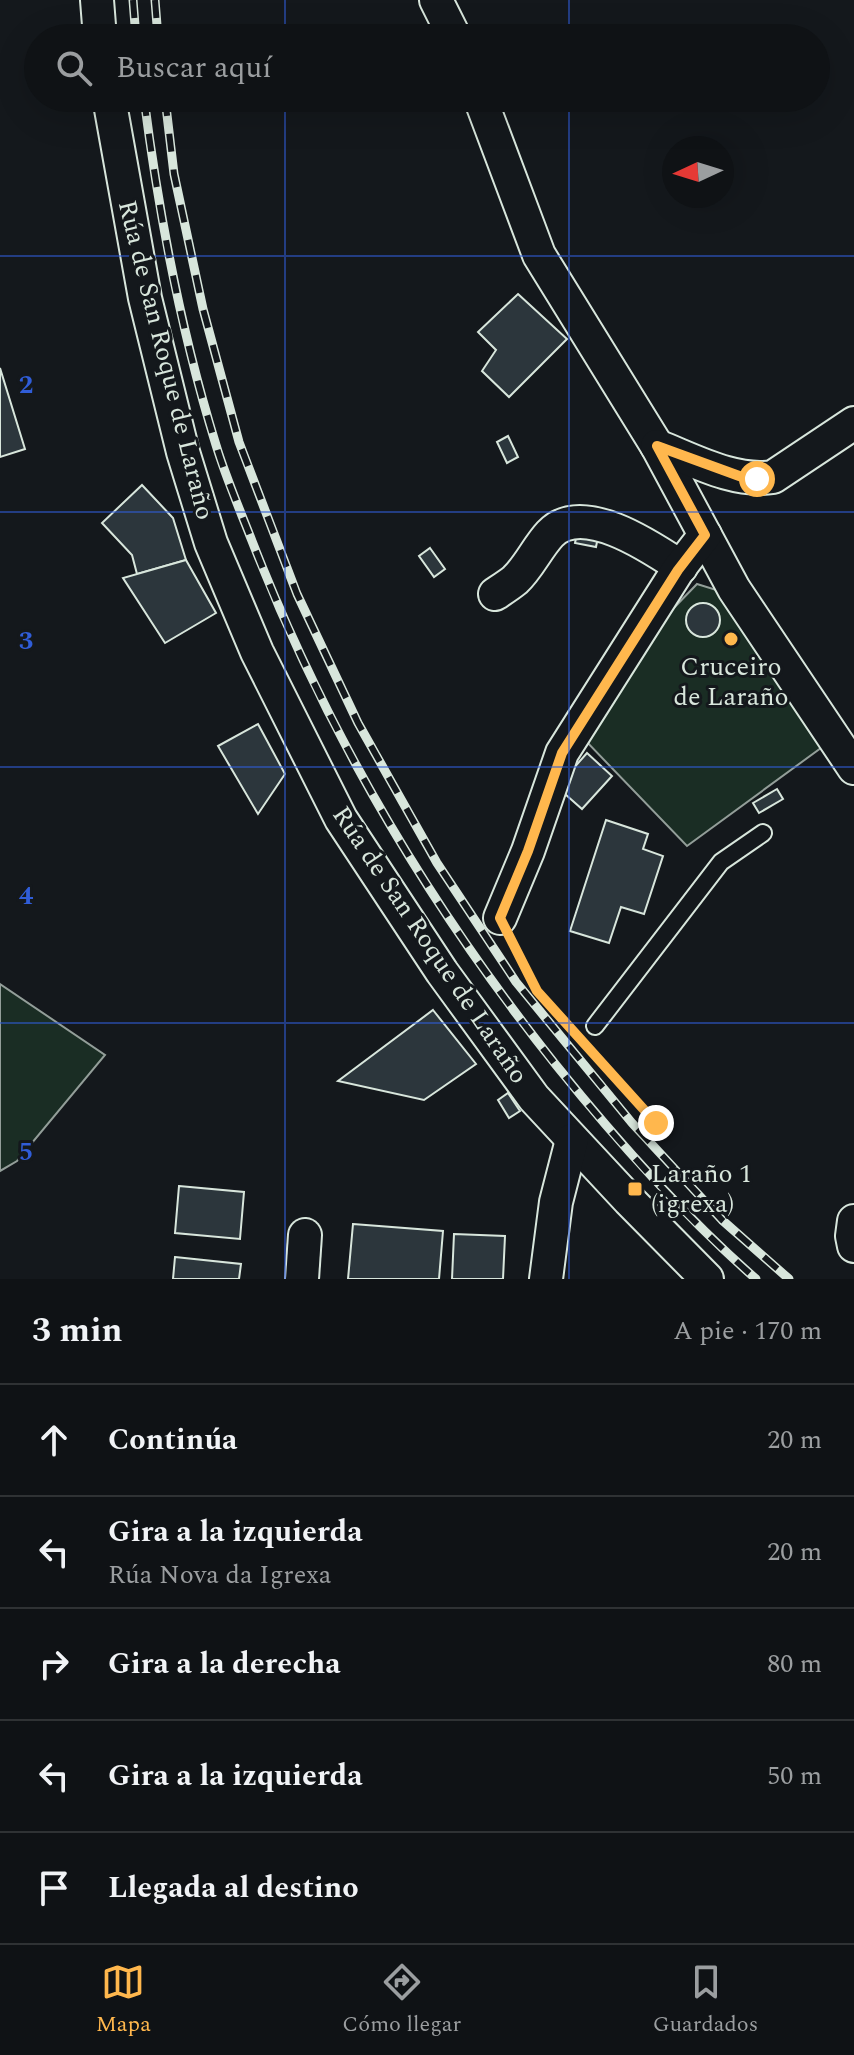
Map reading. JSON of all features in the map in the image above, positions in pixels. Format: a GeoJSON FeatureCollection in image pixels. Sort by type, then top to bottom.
{"type":"FeatureCollection","features":[{"type":"Feature","properties":{"kind":"street"},"geometry":{"type":"LineString","coordinates":[[97,0],[99,24]]}},
{"type":"Feature","properties":{"kind":"street"},"geometry":{"type":"LineString","coordinates":[[436,0],[448,24]]}},
{"type":"Feature","properties":{"kind":"street","name":"Rúa de San Roque de Laraño"},"geometry":{"type":"LineString","coordinates":[[112,112],[145,298],[183,452],[211,543],[257,652],[341,819],[442,972],[534,1098],[707,1279]]}},
{"type":"Feature","properties":{"kind":"street"},"geometry":{"type":"LineString","coordinates":[[485,112],[539,255],[657,446],[734,589],[854,768]]}},
{"type":"Feature","properties":{"kind":"street"},"geometry":{"type":"LineString","coordinates":[[657,446],[742,477],[757,479],[773,477],[854,423]]}},
{"type":"Feature","properties":{"kind":"street"},"geometry":{"type":"LineString","coordinates":[[495,594],[516,580],[549,535],[561,525],[579,523],[609,528],[636,538],[681,567]]}},
{"type":"Feature","properties":{"kind":"street"},"geometry":{"type":"LineString","coordinates":[[500,918],[528,851],[562,753],[681,567],[705,535]]}},
{"type":"Feature","properties":{"kind":"street"},"geometry":{"type":"LineString","coordinates":[[546,1279],[556,1202],[572,1140]]}},
{"type":"Feature","properties":{"kind":"street"},"geometry":{"type":"LineString","coordinates":[[854,1221],[854,1246]]}},
{"type":"Feature","properties":{"kind":"street"},"geometry":{"type":"LineString","coordinates":[[302,1279],[305,1235]]}},
{"type":"Feature","properties":{"kind":"lane"},"geometry":{"type":"LineString","coordinates":[[595,1026],[721,862],[763,833]]}},
{"type":"Feature","properties":{"kind":"path"},"geometry":{"type":"LineString","coordinates":[[500,918],[537,991],[573,1029]]}},
{"type":"Feature","properties":{"kind":"path"},"geometry":{"type":"LineString","coordinates":[[593,1051],[656,1123]]}},
{"type":"Feature","properties":{"kind":"green space"},"geometry":{"type":"Polygon","coordinates":[[[697,584],[723,592],[825,745],[687,846],[582,737],[669,613],[697,584]]]}},
{"type":"Feature","properties":{"kind":"green space"},"geometry":{"type":"Polygon","coordinates":[[[0,984],[105,1055],[17,1161],[0,1171],[0,984]]]}},
{"type":"Feature","properties":{"kind":"building"},"geometry":{"type":"Polygon","coordinates":[[[518,294],[567,339],[509,397],[482,371],[496,350],[478,332],[518,294]]]}},
{"type":"Feature","properties":{"kind":"building"},"geometry":{"type":"Polygon","coordinates":[[[0,368],[25,449],[0,457],[0,368]]]}},
{"type":"Feature","properties":{"kind":"building"},"geometry":{"type":"Polygon","coordinates":[[[508,436],[518,457],[507,463],[497,442],[508,436]]]}},
{"type":"Feature","properties":{"kind":"building"},"geometry":{"type":"Polygon","coordinates":[[[142,485],[173,518],[186,560],[137,574],[132,555],[102,523],[142,485]]]}},
{"type":"Feature","properties":{"kind":"building"},"geometry":{"type":"Polygon","coordinates":[[[577,533],[598,537],[596,547],[575,543],[577,533]]]}},
{"type":"Feature","properties":{"kind":"building"},"geometry":{"type":"Polygon","coordinates":[[[430,548],[445,569],[434,577],[419,556],[430,548]]]}},
{"type":"Feature","properties":{"kind":"building"},"geometry":{"type":"Polygon","coordinates":[[[186,560],[216,613],[165,643],[123,578],[186,560]]]}},
{"type":"Feature","properties":{"kind":"building"},"geometry":{"type":"Polygon","coordinates":[[[703,603],[715,608],[720,620],[715,632],[703,637],[691,632],[686,620],[691,608],[703,603]]]}},
{"type":"Feature","properties":{"kind":"building"},"geometry":{"type":"Polygon","coordinates":[[[258,724],[285,774],[258,814],[218,746],[258,724]]]}},
{"type":"Feature","properties":{"kind":"building"},"geometry":{"type":"Polygon","coordinates":[[[587,753],[612,776],[582,809],[557,787],[587,753]]]}},
{"type":"Feature","properties":{"kind":"building"},"geometry":{"type":"Polygon","coordinates":[[[777,789],[783,799],[759,813],[753,803],[777,789]]]}},
{"type":"Feature","properties":{"kind":"building"},"geometry":{"type":"Polygon","coordinates":[[[606,820],[648,834],[643,849],[663,856],[644,914],[621,907],[609,943],[570,931],[606,820]]]}},
{"type":"Feature","properties":{"kind":"building"},"geometry":{"type":"Polygon","coordinates":[[[433,1010],[476,1064],[424,1100],[338,1081],[433,1010]]]}},
{"type":"Feature","properties":{"kind":"building"},"geometry":{"type":"Polygon","coordinates":[[[508,1093],[520,1111],[509,1118],[498,1100],[508,1093]]]}},
{"type":"Feature","properties":{"kind":"building"},"geometry":{"type":"Polygon","coordinates":[[[179,1186],[244,1192],[240,1239],[175,1233],[179,1186]]]}},
{"type":"Feature","properties":{"kind":"building"},"geometry":{"type":"Polygon","coordinates":[[[353,1224],[443,1231],[439,1279],[348,1279],[353,1224]]]}},
{"type":"Feature","properties":{"kind":"building"},"geometry":{"type":"Polygon","coordinates":[[[454,1234],[505,1236],[503,1279],[452,1279],[454,1234]]]}},
{"type":"Feature","properties":{"kind":"building"},"geometry":{"type":"Polygon","coordinates":[[[175,1257],[241,1264],[239,1279],[173,1279],[175,1257]]]}},
{"type":"Feature","properties":{"kind":"railway"},"geometry":{"type":"LineString","coordinates":[[133,0],[135,24]]}},
{"type":"Feature","properties":{"kind":"railway"},"geometry":{"type":"LineString","coordinates":[[155,0],[157,24]]}},
{"type":"Feature","properties":{"kind":"railway"},"geometry":{"type":"LineString","coordinates":[[146,112],[172,273],[216,445],[281,612],[347,748],[384,815],[465,943],[556,1065],[652,1176],[702,1229],[756,1279]]}},
{"type":"Feature","properties":{"kind":"railway"},"geometry":{"type":"LineString","coordinates":[[167,112],[174,174],[203,309],[239,442],[297,594],[358,723],[437,863],[516,982],[632,1123],[722,1220],[789,1279]]}},
{"type":"Feature","properties":{"kind":"place","name":"Cruceiro de Laraño"},"geometry":{"type":"Point","coordinates":[731,639]}},
{"type":"Feature","properties":{"kind":"place","name":"Laraño 1 (igrexa)"},"geometry":{"type":"Point","coordinates":[635,1189]}},
{"type":"Feature","properties":{"kind":"route"},"geometry":{"type":"LineString","coordinates":[[656,1123],[537,991],[500,918],[528,851],[562,753],[678,570],[705,535],[657,446],[742,477],[757,479]]}}]}
